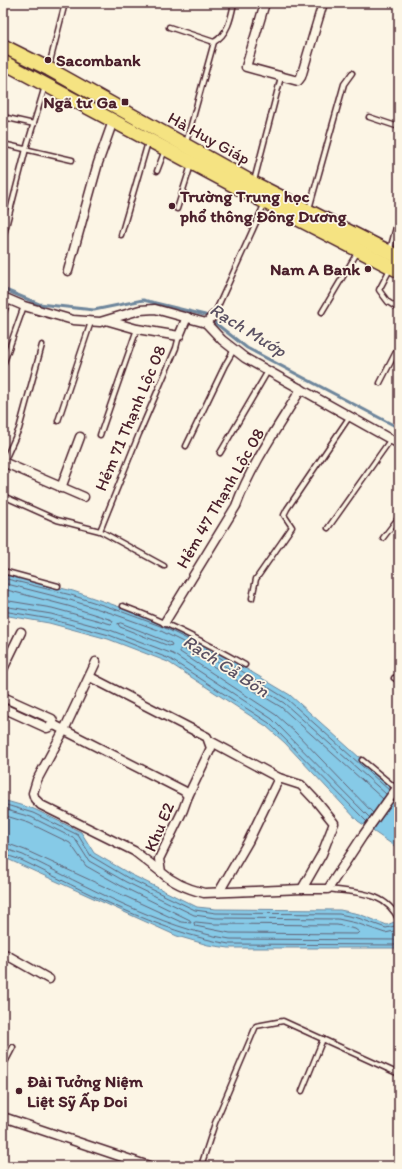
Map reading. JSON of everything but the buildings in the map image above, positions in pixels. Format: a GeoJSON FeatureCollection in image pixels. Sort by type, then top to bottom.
{"type":"FeatureCollection","features":[{"type":"Feature","properties":{"kind":"main road","name":"Hà Huy Giáp"},"geometry":{"type":"LineString","coordinates":[[3,46],[49,69],[253,183],[308,211],[394,262]]}},
{"type":"Feature","properties":{"kind":"main road","name":"Hà Huy Giáp"},"geometry":{"type":"LineString","coordinates":[[3,62],[113,120],[165,150],[359,251],[394,262]]}},
{"type":"Feature","properties":{"kind":"street"},"geometry":{"type":"LineString","coordinates":[[265,3],[246,67],[298,81],[301,77],[323,3]]}},
{"type":"Feature","properties":{"kind":"street"},"geometry":{"type":"LineString","coordinates":[[68,271],[98,163],[113,120]]}},
{"type":"Feature","properties":{"kind":"street"},"geometry":{"type":"LineString","coordinates":[[6,298],[24,306],[73,320],[106,321],[137,329],[179,336]]}},
{"type":"Feature","properties":{"kind":"street"},"geometry":{"type":"LineString","coordinates":[[106,321],[140,310],[155,309],[187,317],[209,320],[222,340],[235,348],[245,358],[391,438],[399,444]]}},
{"type":"Feature","properties":{"kind":"street","name":"Hẻm 71 Thạnh Lộc 08"},"geometry":{"type":"LineString","coordinates":[[179,336],[187,317]]}},
{"type":"Feature","properties":{"kind":"street","name":"Hẻm 47 Thạnh Lộc 08"},"geometry":{"type":"LineString","coordinates":[[165,622],[236,506],[242,489],[301,389]]}},
{"type":"Feature","properties":{"kind":"street"},"geometry":{"type":"LineString","coordinates":[[61,488],[80,437]]}},
{"type":"Feature","properties":{"kind":"street"},"geometry":{"type":"LineString","coordinates":[[3,463],[84,497]]}},
{"type":"Feature","properties":{"kind":"street"},"geometry":{"type":"LineString","coordinates":[[3,669],[21,632]]}},
{"type":"Feature","properties":{"kind":"street"},"geometry":{"type":"LineString","coordinates":[[96,662],[64,730],[37,780],[33,793],[35,799],[41,805],[95,830],[134,851],[161,872]]}},
{"type":"Feature","properties":{"kind":"street"},"geometry":{"type":"LineString","coordinates":[[90,676],[207,737],[210,741],[280,778],[301,785],[334,823],[322,854],[302,888]]}},
{"type":"Feature","properties":{"kind":"street"},"geometry":{"type":"LineString","coordinates":[[3,697],[52,719],[54,725],[47,728],[3,708]]}},
{"type":"Feature","properties":{"kind":"street","name":"Khu E2"},"geometry":{"type":"LineString","coordinates":[[54,725],[184,791],[188,796],[183,810],[159,859],[161,872],[170,880],[192,890],[204,893],[302,888],[328,889]]}},
{"type":"Feature","properties":{"kind":"street"},"geometry":{"type":"LineString","coordinates":[[188,796],[211,748],[210,741]]}},
{"type":"Feature","properties":{"kind":"street"},"geometry":{"type":"LineString","coordinates":[[219,892],[248,842],[280,778]]}},
{"type":"Feature","properties":{"kind":"street"},"geometry":{"type":"LineString","coordinates":[[328,889],[362,837],[398,787]]}},
{"type":"Feature","properties":{"kind":"street"},"geometry":{"type":"LineString","coordinates":[[3,953],[49,979]]}},
{"type":"Feature","properties":{"kind":"street"},"geometry":{"type":"LineString","coordinates":[[3,1117],[149,1166]]}},
{"type":"Feature","properties":{"kind":"lane"},"geometry":{"type":"LineString","coordinates":[[49,69],[65,3]]}},
{"type":"Feature","properties":{"kind":"lane"},"geometry":{"type":"LineString","coordinates":[[186,145],[214,42],[223,35],[230,22],[234,3]]}},
{"type":"Feature","properties":{"kind":"lane"},"geometry":{"type":"LineString","coordinates":[[169,27],[214,42]]}},
{"type":"Feature","properties":{"kind":"lane"},"geometry":{"type":"LineString","coordinates":[[308,211],[344,84],[352,72]]}},
{"type":"Feature","properties":{"kind":"lane"},"geometry":{"type":"LineString","coordinates":[[253,183],[281,77]]}},
{"type":"Feature","properties":{"kind":"lane"},"geometry":{"type":"LineString","coordinates":[[3,238],[26,149],[46,85]]}},
{"type":"Feature","properties":{"kind":"lane"},"geometry":{"type":"LineString","coordinates":[[3,117],[34,124]]}},
{"type":"Feature","properties":{"kind":"lane"},"geometry":{"type":"LineString","coordinates":[[369,117],[399,127]]}},
{"type":"Feature","properties":{"kind":"lane"},"geometry":{"type":"LineString","coordinates":[[121,235],[148,140]]}},
{"type":"Feature","properties":{"kind":"lane"},"geometry":{"type":"LineString","coordinates":[[3,144],[72,160]]}},
{"type":"Feature","properties":{"kind":"lane"},"geometry":{"type":"LineString","coordinates":[[157,171],[165,150]]}},
{"type":"Feature","properties":{"kind":"lane"},"geometry":{"type":"LineString","coordinates":[[177,209],[191,163]]}},
{"type":"Feature","properties":{"kind":"lane"},"geometry":{"type":"LineString","coordinates":[[209,320],[265,202]]}},
{"type":"Feature","properties":{"kind":"lane"},"geometry":{"type":"LineString","coordinates":[[399,216],[394,262],[379,290],[388,302],[399,309]]}},
{"type":"Feature","properties":{"kind":"lane"},"geometry":{"type":"LineString","coordinates":[[322,312],[359,251]]}},
{"type":"Feature","properties":{"kind":"lane"},"geometry":{"type":"LineString","coordinates":[[3,316],[6,298]]}},
{"type":"Feature","properties":{"kind":"lane"},"geometry":{"type":"LineString","coordinates":[[3,365],[24,306]]}},
{"type":"Feature","properties":{"kind":"lane"},"geometry":{"type":"LineString","coordinates":[[58,421],[91,321]]}},
{"type":"Feature","properties":{"kind":"lane"},"geometry":{"type":"LineString","coordinates":[[100,435],[137,329]]}},
{"type":"Feature","properties":{"kind":"lane","name":"Hẻm 71 Thạnh Lộc 08"},"geometry":{"type":"LineString","coordinates":[[100,531],[176,348],[179,336]]}},
{"type":"Feature","properties":{"kind":"lane"},"geometry":{"type":"LineString","coordinates":[[3,463],[19,429],[42,345]]}},
{"type":"Feature","properties":{"kind":"lane"},"geometry":{"type":"LineString","coordinates":[[380,383],[399,346]]}},
{"type":"Feature","properties":{"kind":"lane"},"geometry":{"type":"LineString","coordinates":[[186,446],[224,366],[235,348]]}},
{"type":"Feature","properties":{"kind":"lane"},"geometry":{"type":"LineString","coordinates":[[220,453],[268,371]]}},
{"type":"Feature","properties":{"kind":"lane"},"geometry":{"type":"LineString","coordinates":[[252,598],[256,579],[292,527],[284,515],[286,509],[350,416]]}},
{"type":"Feature","properties":{"kind":"lane"},"geometry":{"type":"LineString","coordinates":[[328,528],[391,438]]}},
{"type":"Feature","properties":{"kind":"lane"},"geometry":{"type":"LineString","coordinates":[[3,496],[57,520],[100,531],[164,566]]}},
{"type":"Feature","properties":{"kind":"lane"},"geometry":{"type":"LineString","coordinates":[[383,538],[399,517]]}},
{"type":"Feature","properties":{"kind":"lane"},"geometry":{"type":"LineString","coordinates":[[3,571],[58,586]]}},
{"type":"Feature","properties":{"kind":"lane"},"geometry":{"type":"LineString","coordinates":[[123,606],[165,622],[206,642],[245,665]]}},
{"type":"Feature","properties":{"kind":"lane"},"geometry":{"type":"LineString","coordinates":[[394,678],[399,681]]}},
{"type":"Feature","properties":{"kind":"lane"},"geometry":{"type":"LineString","coordinates":[[362,760],[398,787]]}},
{"type":"Feature","properties":{"kind":"lane"},"geometry":{"type":"LineString","coordinates":[[328,889],[373,896],[391,906],[399,920]]}},
{"type":"Feature","properties":{"kind":"lane"},"geometry":{"type":"LineString","coordinates":[[201,1166],[215,1123],[256,1026],[283,1021],[399,1074]]}},
{"type":"Feature","properties":{"kind":"lane"},"geometry":{"type":"LineString","coordinates":[[302,1091],[323,1038]]}},
{"type":"Feature","properties":{"kind":"lane"},"geometry":{"type":"LineString","coordinates":[[3,1066],[13,1047]]}},
{"type":"Feature","properties":{"kind":"water","name":"Rạch Cả Bốn"},"geometry":{"type":"Polygon","coordinates":[[[3,574],[73,591],[165,623],[203,643],[290,695],[399,793],[399,849],[358,821],[285,743],[266,726],[168,662],[108,639],[49,623],[3,615],[3,574]]]}},
{"type":"Feature","properties":{"kind":"water"},"geometry":{"type":"Polygon","coordinates":[[[3,800],[34,809],[81,832],[94,853],[130,874],[197,907],[216,909],[340,910],[359,914],[387,925],[399,920],[399,948],[229,948],[208,945],[177,936],[3,857],[3,800]]]}},
{"type":"Feature","properties":{"kind":"waterway","name":"Rạch Mướp"},"geometry":{"type":"LineString","coordinates":[[3,289],[39,304],[94,310],[143,300],[205,315],[247,348],[399,428]]}},
{"type":"Feature","properties":{"kind":"place","name":"Sacombank"},"geometry":{"type":"Point","coordinates":[48,60]}},
{"type":"Feature","properties":{"kind":"place","name":"Ngã tư Ga"},"geometry":{"type":"Point","coordinates":[125,102]}},
{"type":"Feature","properties":{"kind":"place","name":"Trường Trung học phổ thông Đông Dương"},"geometry":{"type":"Point","coordinates":[172,206]}},
{"type":"Feature","properties":{"kind":"place","name":"Nam A Bank"},"geometry":{"type":"Point","coordinates":[368,269]}},
{"type":"Feature","properties":{"kind":"place","name":"Đài Tưởng Niệm Liệt Sỹ Ấp Doi"},"geometry":{"type":"Point","coordinates":[19,1091]}}]}
